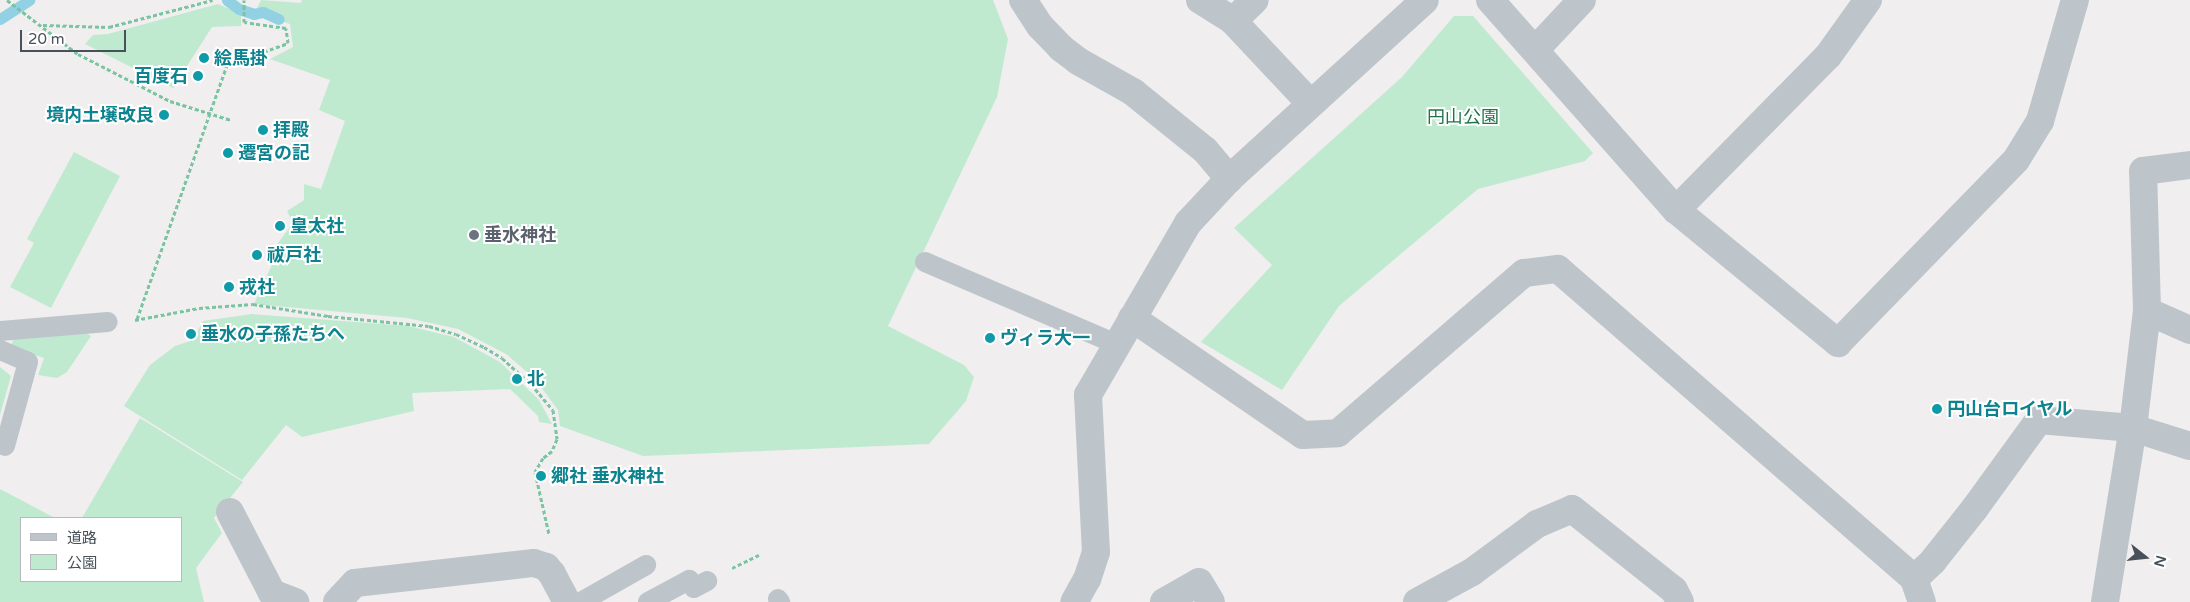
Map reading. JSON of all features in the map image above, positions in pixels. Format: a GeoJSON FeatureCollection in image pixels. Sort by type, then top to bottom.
{"type":"FeatureCollection","features":[{"type":"Feature","properties":{"kind":"street"},"geometry":{"type":"LineString","coordinates":[[1023,0],[1040,26],[1061,48],[1078,61],[1133,92],[1205,150],[1229,179]]}},
{"type":"Feature","properties":{"kind":"street"},"geometry":{"type":"LineString","coordinates":[[1200,0],[1233,21],[1310,104]]}},
{"type":"Feature","properties":{"kind":"street"},"geometry":{"type":"LineString","coordinates":[[1233,21],[1255,0]]}},
{"type":"Feature","properties":{"kind":"street"},"geometry":{"type":"LineString","coordinates":[[1074,602],[1090,572],[1096,552],[1088,395],[1116,344],[1188,223],[1229,179],[1425,0]]}},
{"type":"Feature","properties":{"kind":"street"},"geometry":{"type":"LineString","coordinates":[[1490,0],[1536,49],[1676,210],[1838,344],[2016,160],[2040,121],[2075,0]]}},
{"type":"Feature","properties":{"kind":"street"},"geometry":{"type":"LineString","coordinates":[[1536,49],[1582,0]]}},
{"type":"Feature","properties":{"kind":"street"},"geometry":{"type":"LineString","coordinates":[[1676,210],[1828,56],[1868,0]]}},
{"type":"Feature","properties":{"kind":"street"},"geometry":{"type":"LineString","coordinates":[[2105,602],[2133,428],[2147,311],[2143,171],[2190,165]]}},
{"type":"Feature","properties":{"kind":"street"},"geometry":{"type":"LineString","coordinates":[[1132,318],[1303,435],[1338,433],[1524,273],[1558,269],[1918,590],[1933,561],[1976,508],[2039,420],[2133,428],[2190,446]]}},
{"type":"Feature","properties":{"kind":"street"},"geometry":{"type":"LineString","coordinates":[[2147,311],[2190,330]]}},
{"type":"Feature","properties":{"kind":"street"},"geometry":{"type":"LineString","coordinates":[[1417,602],[1472,572],[1537,524],[1572,509],[1674,590],[1680,602]]}},
{"type":"Feature","properties":{"kind":"street"},"geometry":{"type":"LineString","coordinates":[[230,512],[272,593],[295,602]]}},
{"type":"Feature","properties":{"kind":"street"},"geometry":{"type":"LineString","coordinates":[[337,602],[355,583],[534,563],[546,567],[567,602]]}},
{"type":"Feature","properties":{"kind":"street"},"geometry":{"type":"LineString","coordinates":[[1164,602],[1199,582],[1211,602]]}},
{"type":"Feature","properties":{"kind":"lane"},"geometry":{"type":"LineString","coordinates":[[925,262],[1116,344]]}},
{"type":"Feature","properties":{"kind":"lane"},"geometry":{"type":"LineString","coordinates":[[0,331],[108,322]]}},
{"type":"Feature","properties":{"kind":"lane"},"geometry":{"type":"LineString","coordinates":[[0,350],[28,362],[5,446]]}},
{"type":"Feature","properties":{"kind":"lane"},"geometry":{"type":"LineString","coordinates":[[581,602],[646,565]]}},
{"type":"Feature","properties":{"kind":"lane"},"geometry":{"type":"LineString","coordinates":[[648,602],[690,580],[694,588],[707,581]]}},
{"type":"Feature","properties":{"kind":"path"},"geometry":{"type":"LineString","coordinates":[[7,0],[15,3],[78,54],[170,101],[231,120]]}},
{"type":"Feature","properties":{"kind":"path"},"geometry":{"type":"LineString","coordinates":[[42,25],[109,27],[213,0]]}},
{"type":"Feature","properties":{"kind":"path"},"geometry":{"type":"LineString","coordinates":[[137,320],[227,65],[288,43],[286,28],[244,22],[244,0]]}},
{"type":"Feature","properties":{"kind":"path"},"geometry":{"type":"LineString","coordinates":[[108,322],[137,320],[199,308],[253,304],[328,316],[429,326],[456,334],[502,358],[543,396],[553,410],[556,424],[557,439],[552,451],[543,458],[535,472],[553,552],[546,567]]}},
{"type":"Feature","properties":{"kind":"green space","name":"垂水神社"},"geometry":{"type":"Polygon","coordinates":[[[261,0],[301,3],[302,0],[993,0],[1008,39],[997,97],[888,326],[964,365],[974,377],[966,401],[929,444],[643,456],[560,426],[558,410],[535,379],[506,354],[458,329],[407,318],[254,304],[275,258],[278,243],[293,223],[287,211],[304,200],[304,184],[321,189],[345,121],[319,110],[330,80],[270,59],[293,47],[290,24],[281,21],[278,14],[256,10],[261,0]]]}},
{"type":"Feature","properties":{"kind":"green space"},"geometry":{"type":"Polygon","coordinates":[[[218,4],[241,14],[241,26],[212,27],[173,88],[85,44],[93,35],[108,34],[218,4]]]}},
{"type":"Feature","properties":{"kind":"green space","name":"円山公園"},"geometry":{"type":"Polygon","coordinates":[[[1454,16],[1473,16],[1593,153],[1585,161],[1478,189],[1339,306],[1282,390],[1201,342],[1272,265],[1234,228],[1402,77],[1454,16]]]}},
{"type":"Feature","properties":{"kind":"green space"},"geometry":{"type":"Polygon","coordinates":[[[74,152],[120,176],[51,308],[10,287],[34,243],[27,239],[74,152]]]}},
{"type":"Feature","properties":{"kind":"green space"},"geometry":{"type":"Polygon","coordinates":[[[252,314],[408,326],[454,337],[500,362],[539,400],[552,424],[539,422],[538,416],[510,389],[412,393],[414,411],[302,437],[286,425],[242,480],[124,406],[150,365],[175,346],[193,340],[203,321],[252,314]]]}},
{"type":"Feature","properties":{"kind":"green space"},"geometry":{"type":"Polygon","coordinates":[[[79,329],[91,336],[67,372],[57,378],[38,375],[44,358],[11,347],[14,336],[79,329]]]}},
{"type":"Feature","properties":{"kind":"green space"},"geometry":{"type":"Polygon","coordinates":[[[0,367],[11,376],[0,415],[0,367]]]}},
{"type":"Feature","properties":{"kind":"green space"},"geometry":{"type":"Polygon","coordinates":[[[140,418],[243,482],[214,518],[222,533],[196,568],[204,602],[0,602],[0,489],[53,517],[20,517],[20,582],[182,582],[182,517],[83,517],[140,418]]]}},
{"type":"Feature","properties":{"kind":"waterway"},"geometry":{"type":"LineString","coordinates":[[0,19],[29,0]]}},
{"type":"Feature","properties":{"kind":"waterway"},"geometry":{"type":"LineString","coordinates":[[227,0],[239,9],[254,14],[263,12],[279,19]]}},
{"type":"Feature","properties":{"kind":"place","name":"絵馬掛"},"geometry":{"type":"Point","coordinates":[204,58]}},
{"type":"Feature","properties":{"kind":"place","name":"百度石"},"geometry":{"type":"Point","coordinates":[198,76]}},
{"type":"Feature","properties":{"kind":"place","name":"境内土壌改良"},"geometry":{"type":"Point","coordinates":[164,115]}},
{"type":"Feature","properties":{"kind":"place","name":"拝殿"},"geometry":{"type":"Point","coordinates":[263,130]}},
{"type":"Feature","properties":{"kind":"place","name":"遷宮の記"},"geometry":{"type":"Point","coordinates":[228,153]}},
{"type":"Feature","properties":{"kind":"place","name":"皇太社"},"geometry":{"type":"Point","coordinates":[280,226]}},
{"type":"Feature","properties":{"kind":"place","name":"垂水神社"},"geometry":{"type":"Point","coordinates":[474,235]}},
{"type":"Feature","properties":{"kind":"place","name":"祓戸社"},"geometry":{"type":"Point","coordinates":[257,255]}},
{"type":"Feature","properties":{"kind":"place","name":"戎社"},"geometry":{"type":"Point","coordinates":[229,287]}},
{"type":"Feature","properties":{"kind":"place","name":"垂水の子孫たちへ"},"geometry":{"type":"Point","coordinates":[191,334]}},
{"type":"Feature","properties":{"kind":"place","name":"ヴィラ大一"},"geometry":{"type":"Point","coordinates":[990,338]}},
{"type":"Feature","properties":{"kind":"place","name":"北"},"geometry":{"type":"Point","coordinates":[517,379]}},
{"type":"Feature","properties":{"kind":"place","name":"円山台ロイヤル"},"geometry":{"type":"Point","coordinates":[1937,409]}},
{"type":"Feature","properties":{"kind":"place","name":"郷社 垂水神社"},"geometry":{"type":"Point","coordinates":[541,476]}}]}
